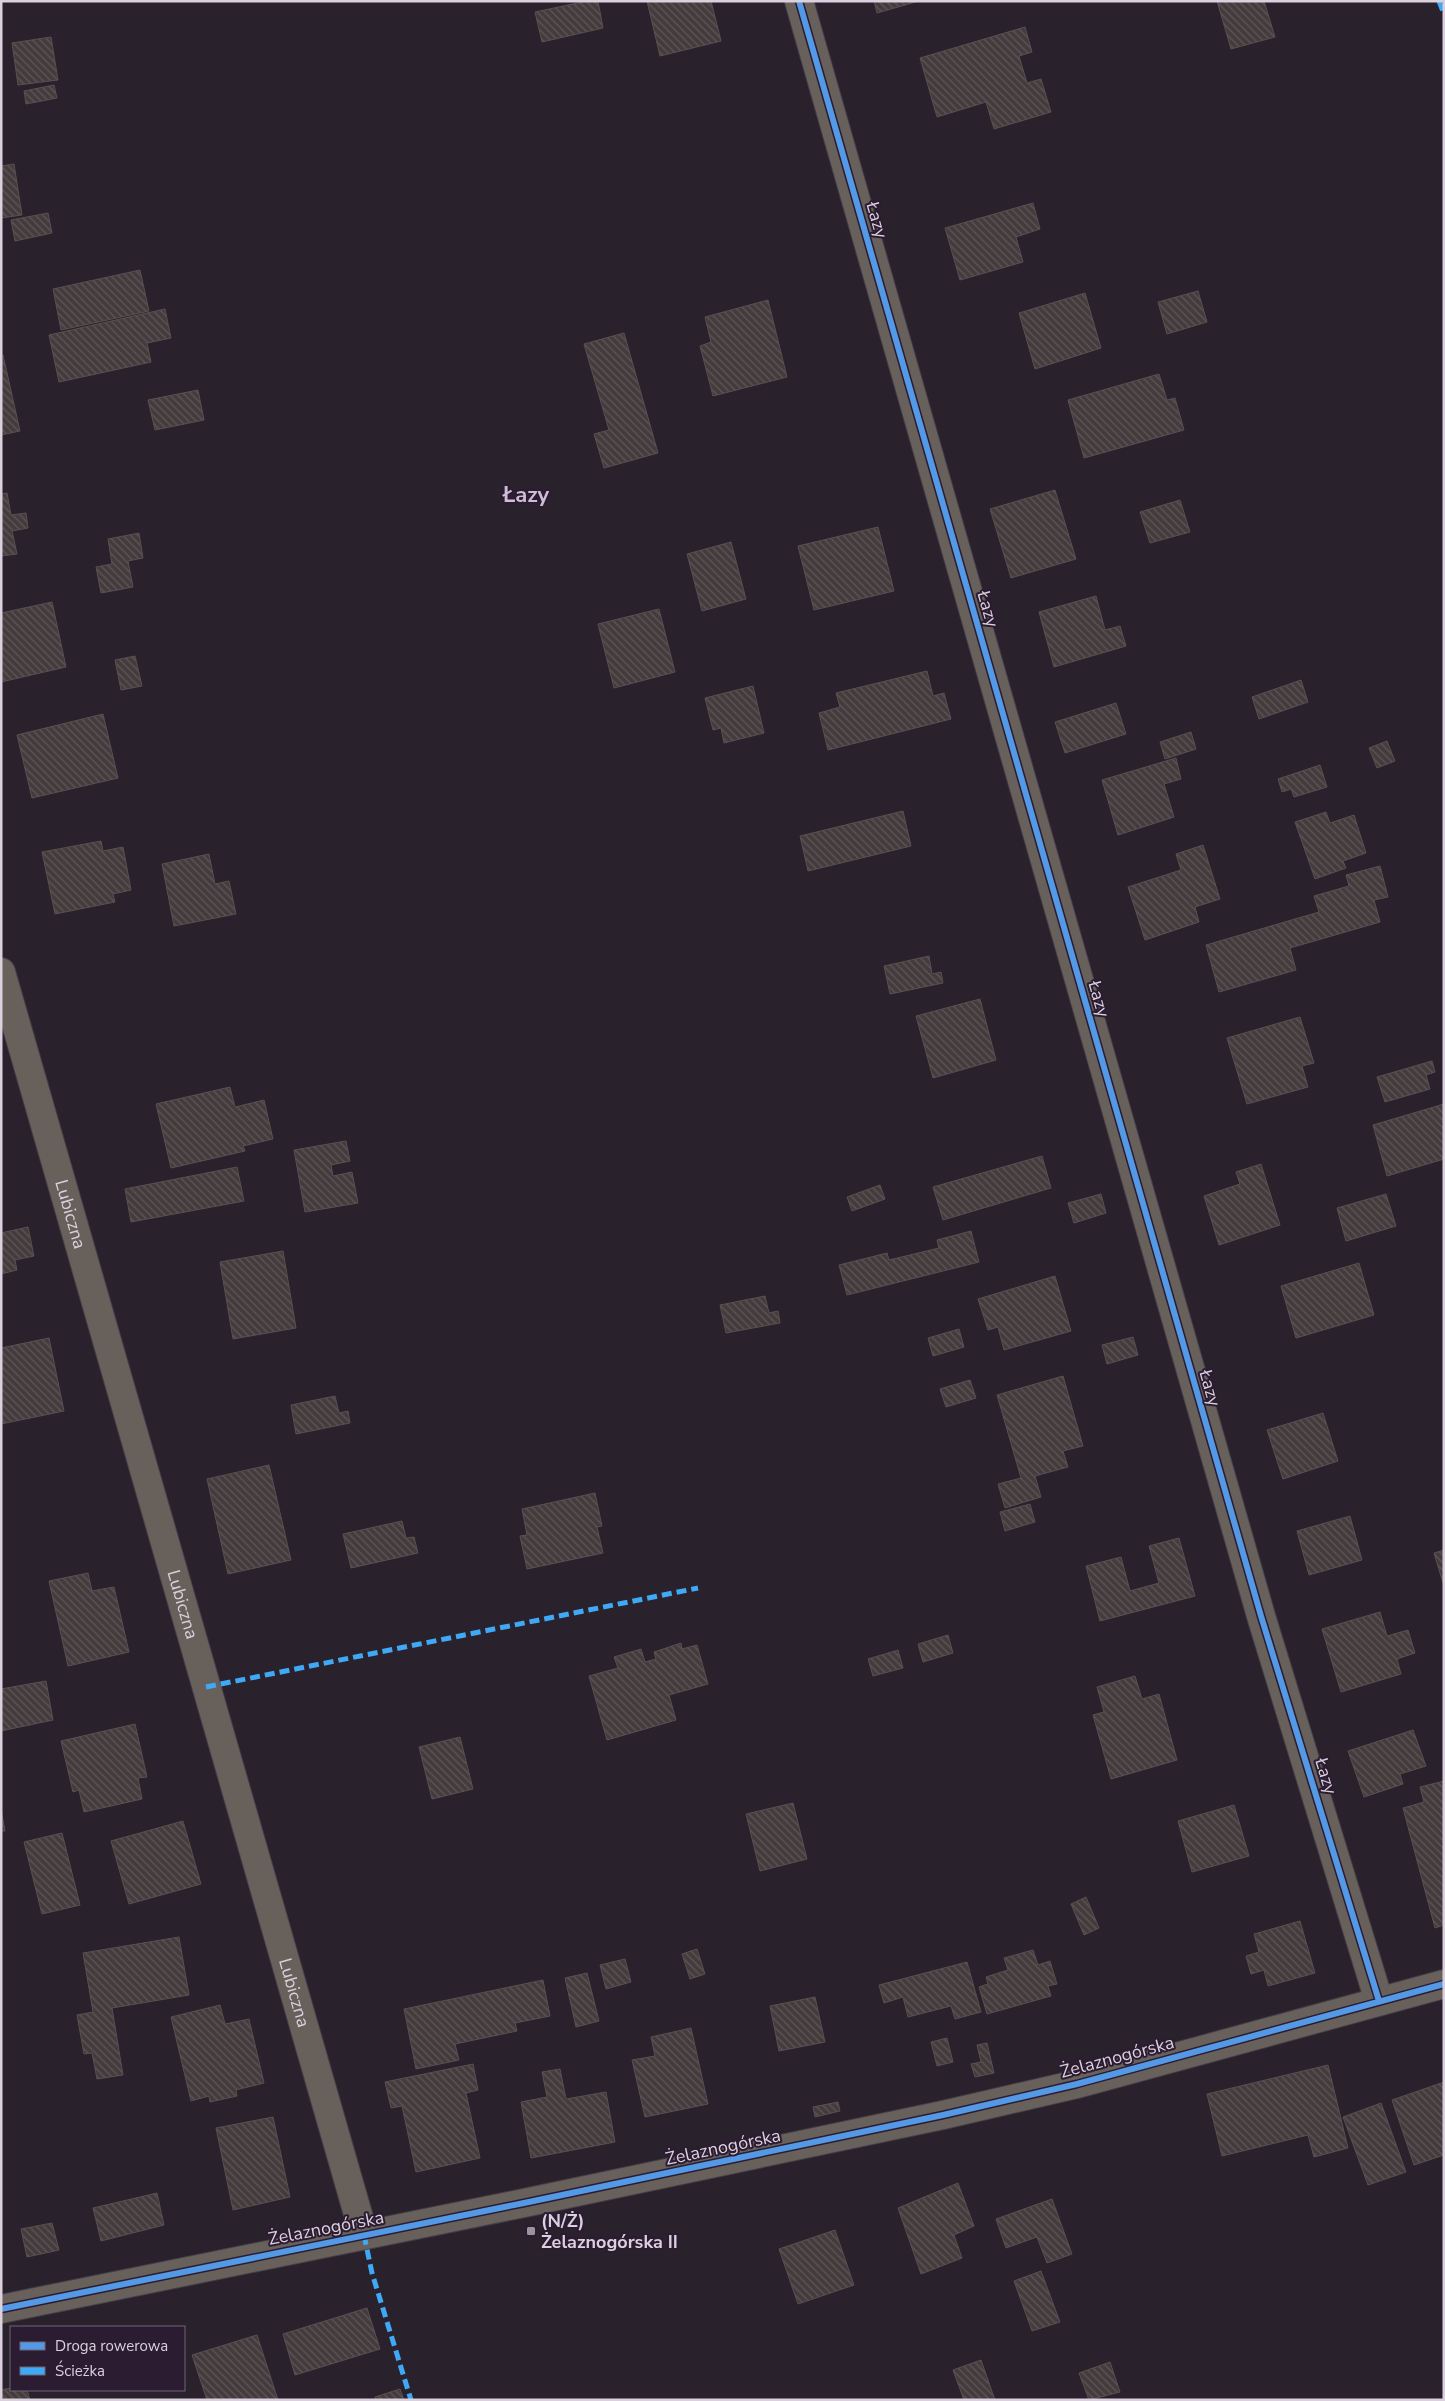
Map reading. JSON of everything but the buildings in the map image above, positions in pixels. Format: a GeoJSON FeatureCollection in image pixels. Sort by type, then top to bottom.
{"type":"FeatureCollection","features":[{"type":"Feature","properties":{"kind":"street","name":"Łazy"},"geometry":{"type":"LineString","coordinates":[[799,1],[1261,1616],[1379,2001]]}},
{"type":"Feature","properties":{"kind":"street","name":"Lubiczna"},"geometry":{"type":"LineString","coordinates":[[1,972],[364,2235]]}},
{"type":"Feature","properties":{"kind":"street","name":"Żelaznogórska"},"geometry":{"type":"LineString","coordinates":[[1,2309],[942,2115],[1077,2084],[1444,1984]]}},
{"type":"Feature","properties":{"kind":"marked path"},"geometry":{"type":"LineString","coordinates":[[1439,1],[1444,14]]}},
{"type":"Feature","properties":{"kind":"marked path"},"geometry":{"type":"LineString","coordinates":[[206,1687],[698,1588]]}},
{"type":"Feature","properties":{"kind":"marked path"},"geometry":{"type":"LineString","coordinates":[[364,2235],[372,2273],[411,2400]]}},
{"type":"Feature","properties":{"kind":"cycle path"},"geometry":{"type":"LineString","coordinates":[[799,1],[1261,1616],[1379,2001]]}},
{"type":"Feature","properties":{"kind":"cycle path"},"geometry":{"type":"LineString","coordinates":[[1,2309],[524,2203],[943,2115],[1077,2084],[1444,1984]]}},
{"type":"Feature","properties":{"kind":"place","name":"(N/Ż) Żelaznogórska II"},"geometry":{"type":"Point","coordinates":[531,2231]}},
{"type":"Feature","properties":{"kind":"district","name":"Łazy"},"geometry":{"type":"Point","coordinates":[526,494]}}]}
